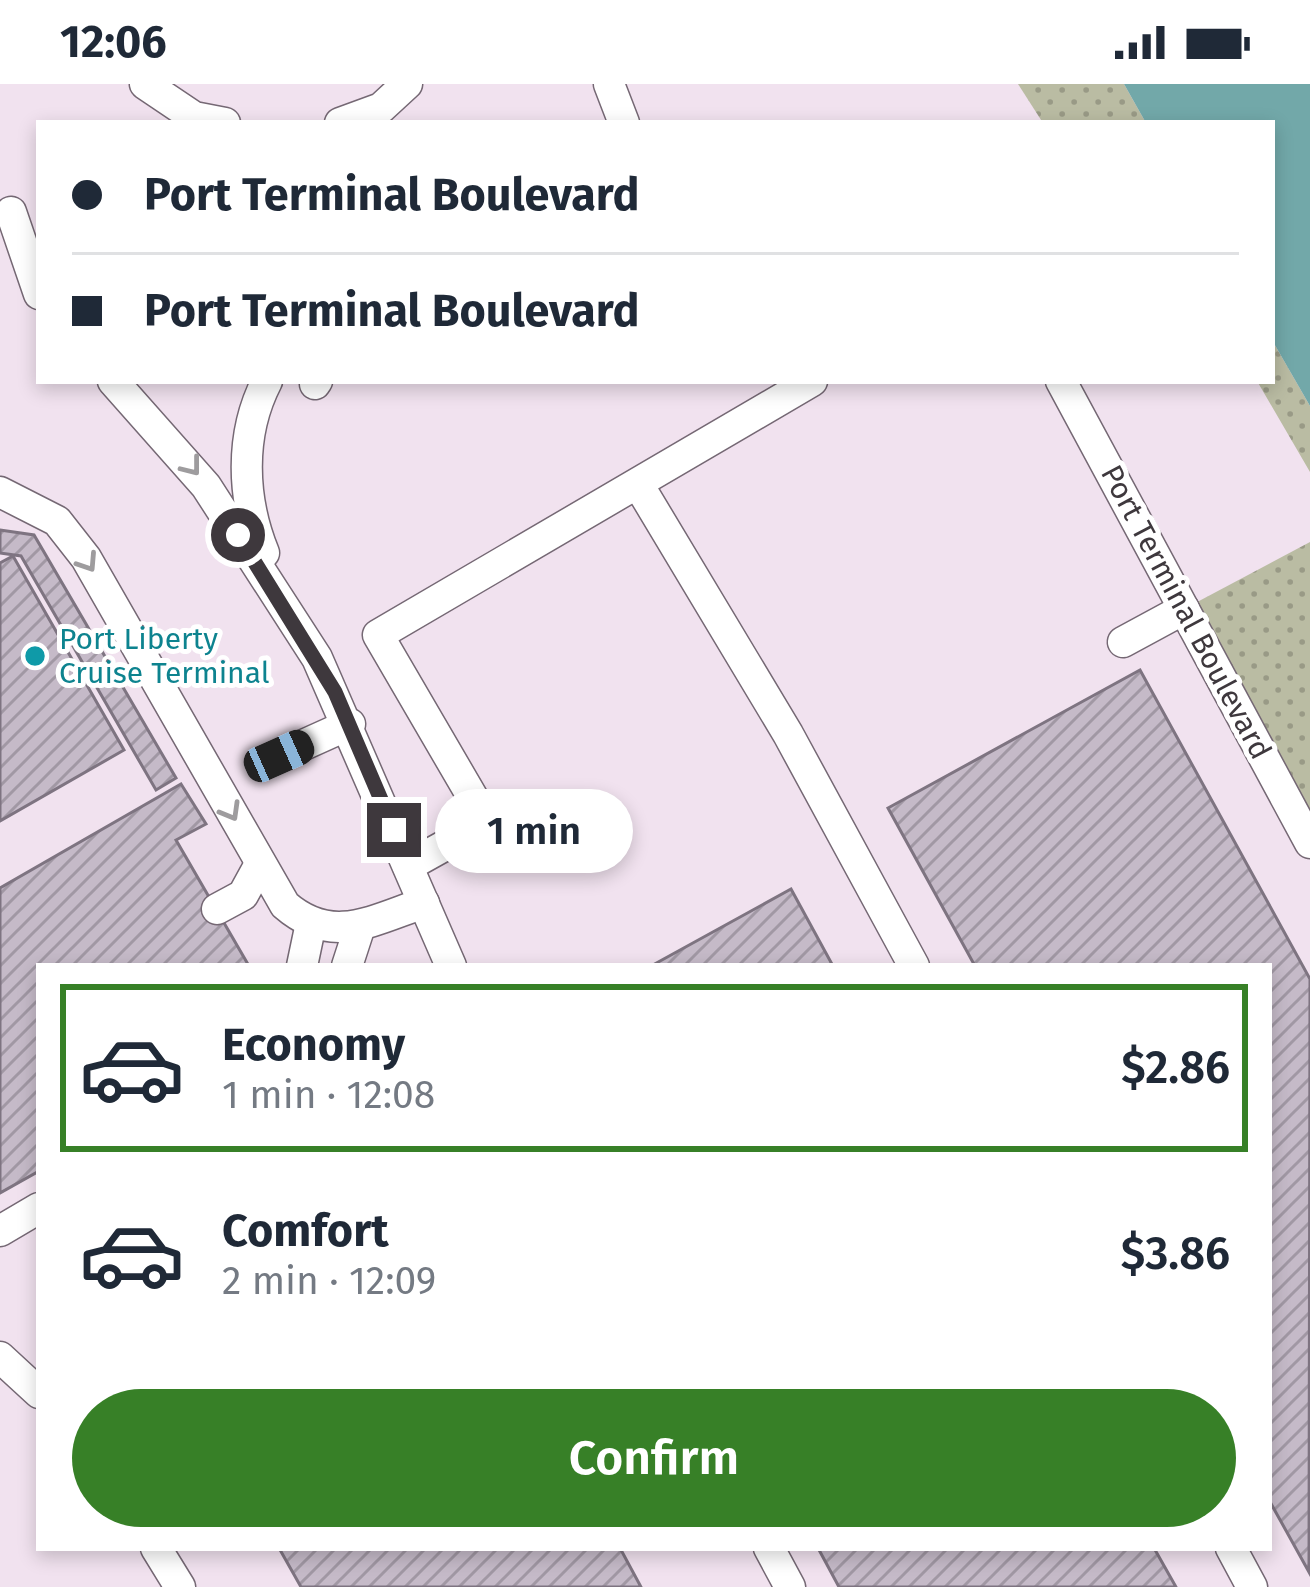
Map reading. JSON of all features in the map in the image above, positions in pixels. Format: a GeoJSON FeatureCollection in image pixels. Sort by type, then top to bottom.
{"type":"FeatureCollection","features":[{"type":"Feature","properties":{"kind":"street"},"geometry":{"type":"LineString","coordinates":[[145,84],[194,117],[210,120]]}},
{"type":"Feature","properties":{"kind":"street"},"geometry":{"type":"LineString","coordinates":[[348,120],[382,108],[407,84]]}},
{"type":"Feature","properties":{"kind":"street"},"geometry":{"type":"LineString","coordinates":[[609,84],[623,120]]}},
{"type":"Feature","properties":{"kind":"street"},"geometry":{"type":"LineString","coordinates":[[6,202],[36,242]]}},
{"type":"Feature","properties":{"kind":"street"},"geometry":{"type":"LineString","coordinates":[[6,202],[36,286]]}},
{"type":"Feature","properties":{"kind":"street"},"geometry":{"type":"LineString","coordinates":[[116,384],[181,452],[282,598],[350,724],[450,963]]}},
{"type":"Feature","properties":{"kind":"street"},"geometry":{"type":"LineString","coordinates":[[266,384],[253,421],[247,500],[282,598]]}},
{"type":"Feature","properties":{"kind":"street"},"geometry":{"type":"LineString","coordinates":[[408,866],[488,822],[378,635],[807,384]]}},
{"type":"Feature","properties":{"kind":"street","name":"Port Terminal Boulevard"},"geometry":{"type":"LineString","coordinates":[[1063,384],[1310,842]]}},
{"type":"Feature","properties":{"kind":"street"},"geometry":{"type":"LineString","coordinates":[[638,484],[788,734],[912,963]]}},
{"type":"Feature","properties":{"kind":"street"},"geometry":{"type":"LineString","coordinates":[[0,492],[56,521],[86,558],[285,904],[311,923],[360,926],[424,903]]}},
{"type":"Feature","properties":{"kind":"street"},"geometry":{"type":"LineString","coordinates":[[1124,642],[1184,609]]}},
{"type":"Feature","properties":{"kind":"street"},"geometry":{"type":"LineString","coordinates":[[279,756],[350,724]]}},
{"type":"Feature","properties":{"kind":"street"},"geometry":{"type":"LineString","coordinates":[[217,909],[243,895],[260,864]]}},
{"type":"Feature","properties":{"kind":"street"},"geometry":{"type":"LineString","coordinates":[[303,963],[311,923]]}},
{"type":"Feature","properties":{"kind":"street"},"geometry":{"type":"LineString","coordinates":[[348,963],[360,926]]}},
{"type":"Feature","properties":{"kind":"street"},"geometry":{"type":"LineString","coordinates":[[0,1231],[36,1210]]}},
{"type":"Feature","properties":{"kind":"street"},"geometry":{"type":"LineString","coordinates":[[0,1357],[36,1390]]}},
{"type":"Feature","properties":{"kind":"street"},"geometry":{"type":"LineString","coordinates":[[158,1551],[180,1587]]}},
{"type":"Feature","properties":{"kind":"street"},"geometry":{"type":"LineString","coordinates":[[771,1551],[790,1587]]}},
{"type":"Feature","properties":{"kind":"street"},"geometry":{"type":"LineString","coordinates":[[1233,1551],[1252,1587]]}},
{"type":"Feature","properties":{"kind":"shaded area"},"geometry":{"type":"Polygon","coordinates":[[[1018,84],[1124,84],[1144,120],[1041,120],[1018,84]]]}},
{"type":"Feature","properties":{"kind":"shaded area"},"geometry":{"type":"Polygon","coordinates":[[[1124,84],[1310,84],[1310,406],[1275,345],[1275,120],[1144,120],[1124,84]]]}},
{"type":"Feature","properties":{"kind":"shaded area"},"geometry":{"type":"Polygon","coordinates":[[[1275,345],[1310,406],[1310,472],[1259,384],[1275,384],[1275,345]]]}},
{"type":"Feature","properties":{"kind":"shaded area"},"geometry":{"type":"Polygon","coordinates":[[[1310,542],[1310,843],[1184,609],[1310,542]]]}},
{"type":"Feature","properties":{"kind":"building"},"geometry":{"type":"Polygon","coordinates":[[[0,530],[34,535],[176,778],[156,790],[21,556],[0,553],[0,530]]]}},
{"type":"Feature","properties":{"kind":"building","name":"Port Liberty Cruise Terminal"},"geometry":{"type":"Polygon","coordinates":[[[13,556],[124,750],[0,821],[0,563],[13,556]]]}},
{"type":"Feature","properties":{"kind":"building"},"geometry":{"type":"Polygon","coordinates":[[[1140,670],[1310,979],[1309,1572],[1272,1505],[1272,963],[973,963],[888,808],[1140,670]]]}},
{"type":"Feature","properties":{"kind":"building"},"geometry":{"type":"Polygon","coordinates":[[[181,784],[206,824],[176,840],[247,963],[36,963],[36,1173],[0,1193],[0,888],[181,784]]]}},
{"type":"Feature","properties":{"kind":"building"},"geometry":{"type":"Polygon","coordinates":[[[791,889],[831,963],[656,963],[791,889]]]}},
{"type":"Feature","properties":{"kind":"building"},"geometry":{"type":"Polygon","coordinates":[[[281,1551],[622,1551],[641,1587],[301,1587],[281,1551]]]}},
{"type":"Feature","properties":{"kind":"building"},"geometry":{"type":"Polygon","coordinates":[[[820,1551],[1156,1551],[1176,1587],[839,1587],[820,1551]]]}},
{"type":"Feature","properties":{"kind":"place","name":"Port Liberty Cruise Terminal"},"geometry":{"type":"Point","coordinates":[35,656]}},
{"type":"Feature","properties":{"kind":"route"},"geometry":{"type":"LineString","coordinates":[[238,535],[282,598],[335,692],[394,830]]}}]}
